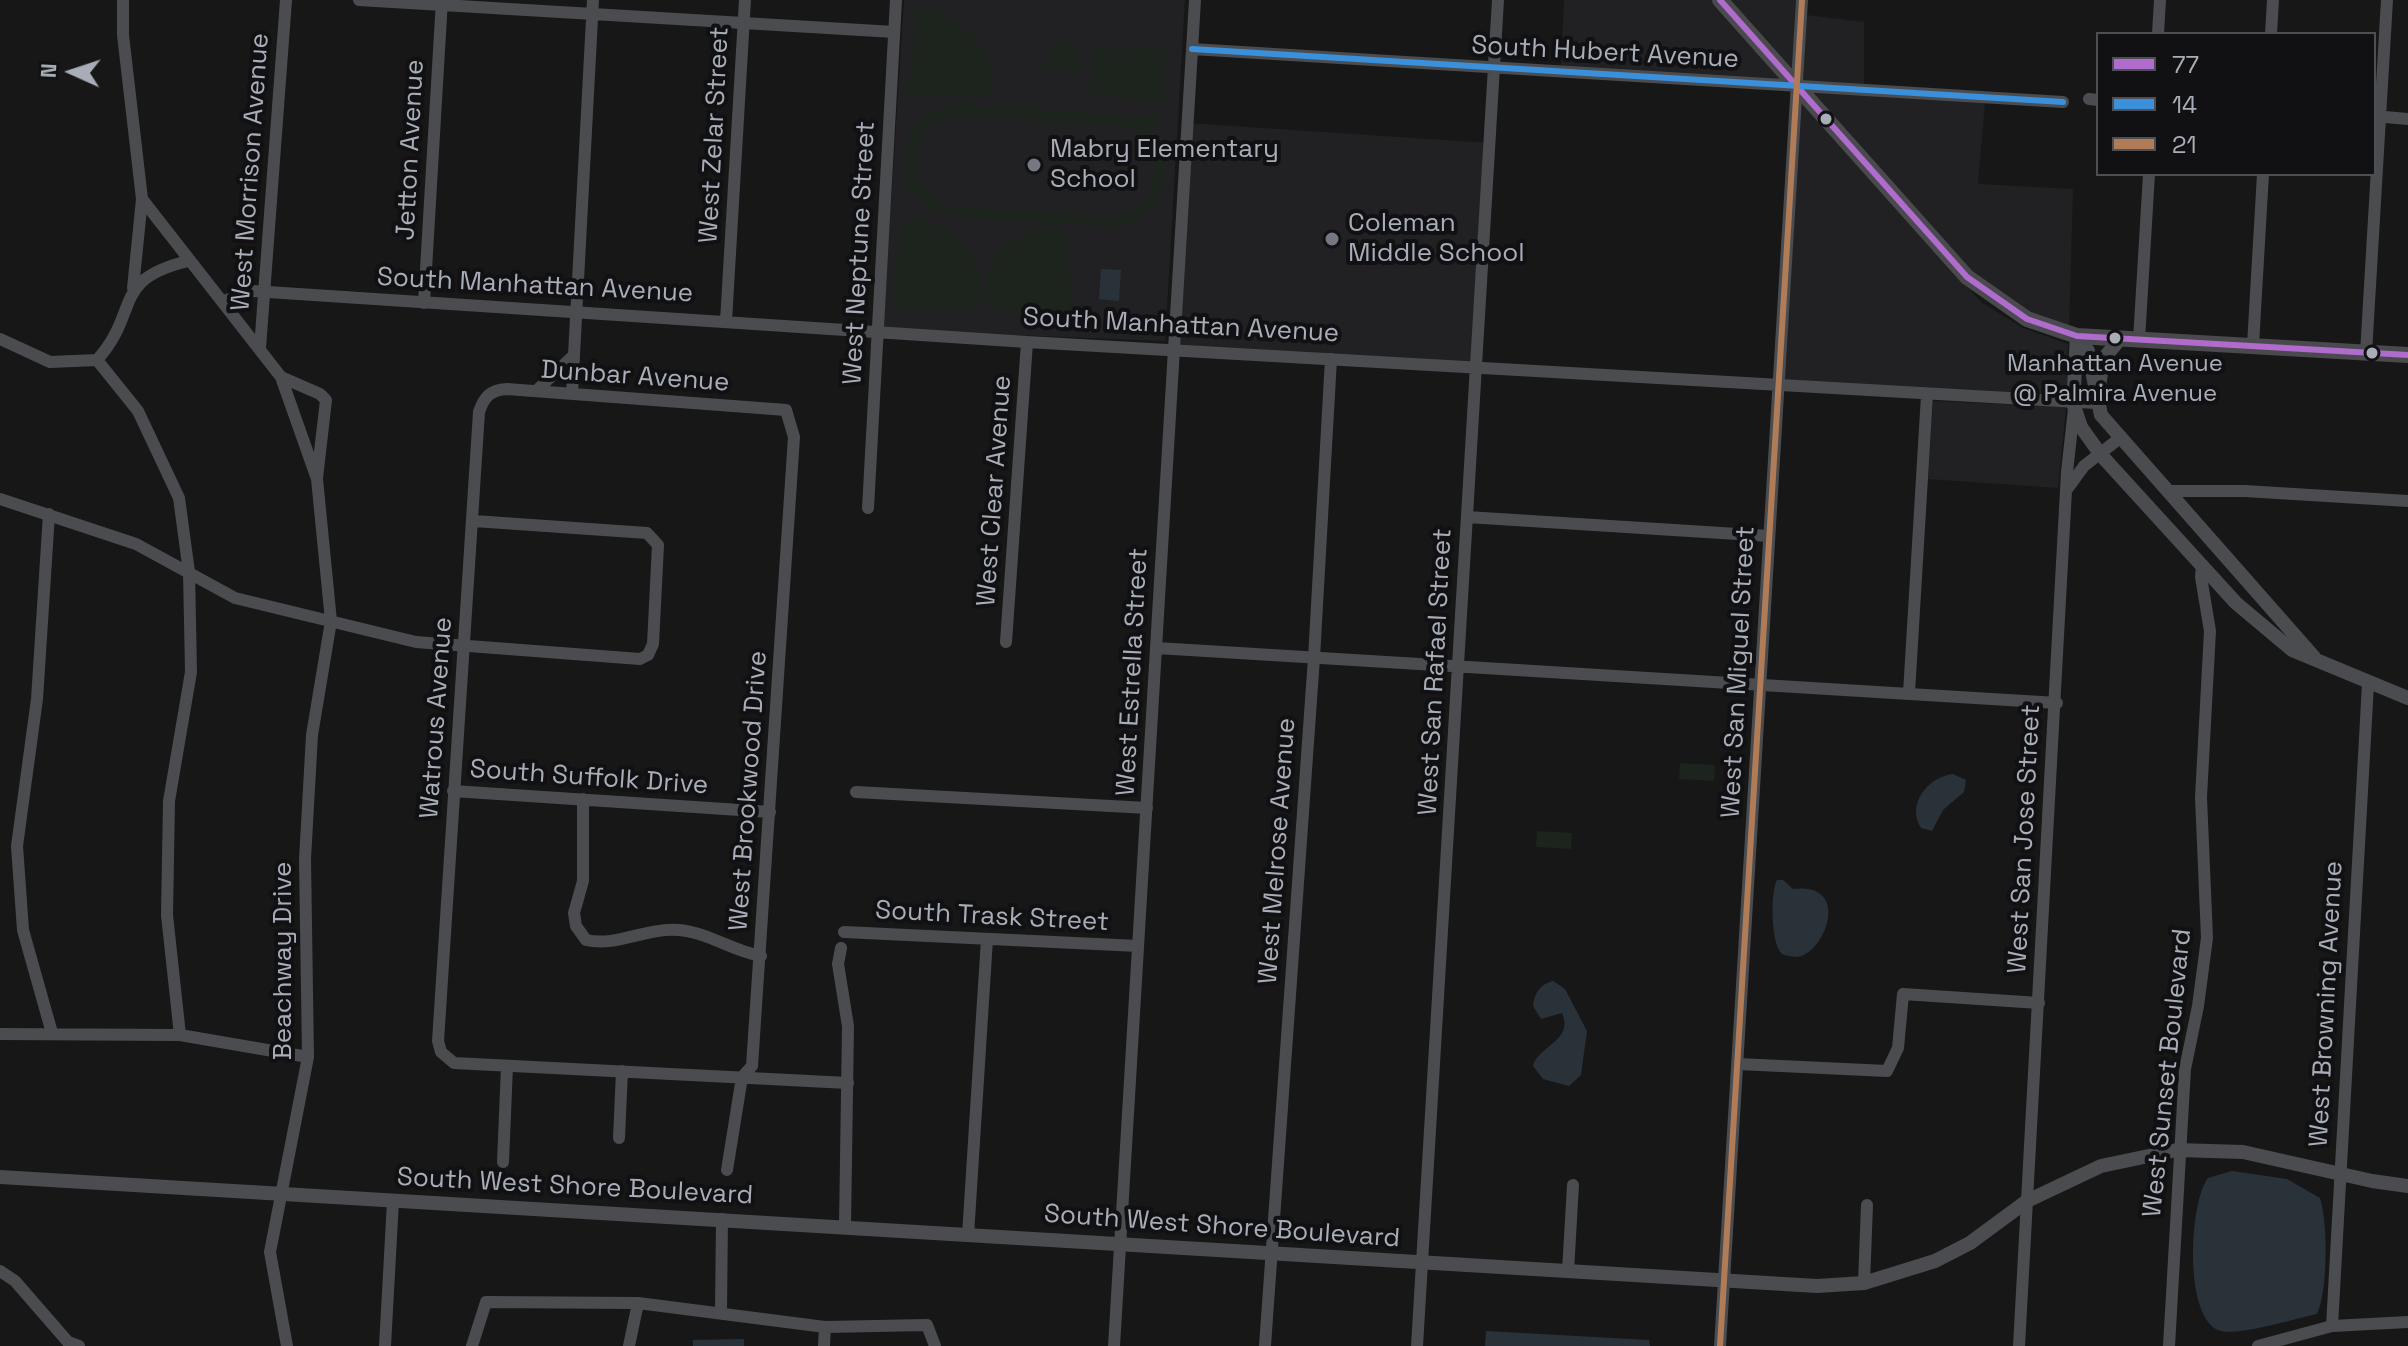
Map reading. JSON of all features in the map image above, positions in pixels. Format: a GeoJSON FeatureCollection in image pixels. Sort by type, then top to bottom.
{"type":"FeatureCollection","features":[{"type":"Feature","properties":{"kind":"main road"},"geometry":{"type":"LineString","coordinates":[[1720,0],[1967,277],[2027,319],[2077,336],[2408,355]]}},
{"type":"Feature","properties":{"kind":"street"},"geometry":{"type":"LineString","coordinates":[[0,339],[50,362],[97,360],[114,341],[133,291],[142,199],[123,35],[123,0]]}},
{"type":"Feature","properties":{"kind":"street","name":"West Morrison Avenue"},"geometry":{"type":"LineString","coordinates":[[260,348],[286,0]]}},
{"type":"Feature","properties":{"kind":"street"},"geometry":{"type":"LineString","coordinates":[[359,0],[442,2],[894,32]]}},
{"type":"Feature","properties":{"kind":"street"},"geometry":{"type":"LineString","coordinates":[[572,394],[593,0]]}},
{"type":"Feature","properties":{"kind":"street","name":"West Zelar Street"},"geometry":{"type":"LineString","coordinates":[[726,321],[745,0]]}},
{"type":"Feature","properties":{"kind":"street","name":"West Neptune Street"},"geometry":{"type":"LineString","coordinates":[[868,508],[896,0]]}},
{"type":"Feature","properties":{"kind":"street","name":"West Estrella Street"},"geometry":{"type":"LineString","coordinates":[[1114,1346],[1195,0]]}},
{"type":"Feature","properties":{"kind":"street","name":"West San Rafael Street"},"geometry":{"type":"LineString","coordinates":[[1417,1346],[1498,0]]}},
{"type":"Feature","properties":{"kind":"street","name":"West San Miguel Street"},"geometry":{"type":"LineString","coordinates":[[1720,1346],[1802,0]]}},
{"type":"Feature","properties":{"kind":"street"},"geometry":{"type":"LineString","coordinates":[[2158,32],[2160,0]]}},
{"type":"Feature","properties":{"kind":"street"},"geometry":{"type":"LineString","coordinates":[[2271,32],[2273,0]]}},
{"type":"Feature","properties":{"kind":"street"},"geometry":{"type":"LineString","coordinates":[[2376,138],[2387,0]]}},
{"type":"Feature","properties":{"kind":"street","name":"Jetton Avenue"},"geometry":{"type":"LineString","coordinates":[[424,303],[442,2]]}},
{"type":"Feature","properties":{"kind":"street","name":"South Hubert Avenue"},"geometry":{"type":"LineString","coordinates":[[1192,49],[2063,102]]}},
{"type":"Feature","properties":{"kind":"street"},"geometry":{"type":"LineString","coordinates":[[2377,117],[2408,119]]}},
{"type":"Feature","properties":{"kind":"street"},"geometry":{"type":"LineString","coordinates":[[2139,340],[2149,176]]}},
{"type":"Feature","properties":{"kind":"street"},"geometry":{"type":"LineString","coordinates":[[2253,345],[2263,176]]}},
{"type":"Feature","properties":{"kind":"street"},"geometry":{"type":"LineString","coordinates":[[2366,353],[2374,176]]}},
{"type":"Feature","properties":{"kind":"street"},"geometry":{"type":"LineString","coordinates":[[142,199],[281,377],[317,479]]}},
{"type":"Feature","properties":{"kind":"street"},"geometry":{"type":"LineString","coordinates":[[133,291],[151,272],[188,261]]}},
{"type":"Feature","properties":{"kind":"street","name":"South Manhattan Avenue"},"geometry":{"type":"LineString","coordinates":[[224,301],[243,293],[264,293],[2074,406],[2096,403]]}},
{"type":"Feature","properties":{"kind":"street"},"geometry":{"type":"LineString","coordinates":[[2077,336],[2088,351],[2096,403],[2120,438],[2317,660]]}},
{"type":"Feature","properties":{"kind":"street","name":"West San Jose Street"},"geometry":{"type":"LineString","coordinates":[[2019,1346],[2077,336]]}},
{"type":"Feature","properties":{"kind":"street"},"geometry":{"type":"LineString","coordinates":[[2096,403],[2104,358],[2120,339]]}},
{"type":"Feature","properties":{"kind":"street","name":"West Clear Avenue"},"geometry":{"type":"LineString","coordinates":[[1006,642],[1027,342]]}},
{"type":"Feature","properties":{"kind":"street"},"geometry":{"type":"LineString","coordinates":[[536,391],[574,355]]}},
{"type":"Feature","properties":{"kind":"street","name":"West Melrose Avenue"},"geometry":{"type":"LineString","coordinates":[[1265,1346],[1314,658],[1331,359]]}},
{"type":"Feature","properties":{"kind":"street"},"geometry":{"type":"LineString","coordinates":[[97,360],[138,411],[179,498],[189,572],[191,672],[169,801],[167,915],[180,1035]]}},
{"type":"Feature","properties":{"kind":"street"},"geometry":{"type":"LineString","coordinates":[[281,377],[320,394],[326,400],[317,479]]}},
{"type":"Feature","properties":{"kind":"street","name":"Dunbar Avenue"},"geometry":{"type":"LineString","coordinates":[[483,399],[499,390],[536,391],[786,410]]}},
{"type":"Feature","properties":{"kind":"street"},"geometry":{"type":"LineString","coordinates":[[1909,693],[1927,395]]}},
{"type":"Feature","properties":{"kind":"street","name":"Watrous Avenue"},"geometry":{"type":"LineString","coordinates":[[483,399],[479,412],[438,1041],[441,1052],[454,1063],[507,1066]]}},
{"type":"Feature","properties":{"kind":"street"},"geometry":{"type":"LineString","coordinates":[[2074,406],[2081,427],[2101,455],[2265,630],[2292,650],[2408,698]]}},
{"type":"Feature","properties":{"kind":"street","name":"West Brookwood Drive"},"geometry":{"type":"LineString","coordinates":[[727,1170],[742,1077],[752,1066],[761,956],[794,437],[786,410]]}},
{"type":"Feature","properties":{"kind":"street"},"geometry":{"type":"LineString","coordinates":[[2068,488],[2077,474],[2120,438]]}},
{"type":"Feature","properties":{"kind":"street","name":"Beachway Drive"},"geometry":{"type":"LineString","coordinates":[[287,1346],[270,1252],[308,1057],[305,859],[312,735],[331,621],[317,479]]}},
{"type":"Feature","properties":{"kind":"street"},"geometry":{"type":"LineString","coordinates":[[2167,491],[2245,491],[2408,501]]}},
{"type":"Feature","properties":{"kind":"street"},"geometry":{"type":"LineString","coordinates":[[0,499],[136,544],[235,598],[416,642],[463,648],[640,659],[648,655],[653,644],[658,545],[647,533],[474,521]]}},
{"type":"Feature","properties":{"kind":"street"},"geometry":{"type":"LineString","coordinates":[[49,514],[37,699],[17,846],[23,930],[52,1033]]}},
{"type":"Feature","properties":{"kind":"street"},"geometry":{"type":"LineString","coordinates":[[1467,517],[1769,536]]}},
{"type":"Feature","properties":{"kind":"street"},"geometry":{"type":"LineString","coordinates":[[2202,566],[2219,551]]}},
{"type":"Feature","properties":{"kind":"street","name":"West Sunset Boulevard"},"geometry":{"type":"LineString","coordinates":[[2169,1346],[2177,1150],[2185,1069],[2207,938],[2201,797],[2210,631],[2202,566]]}},
{"type":"Feature","properties":{"kind":"street"},"geometry":{"type":"LineString","coordinates":[[1157,648],[2057,703]]}},
{"type":"Feature","properties":{"kind":"street","name":"West Browning Avenue"},"geometry":{"type":"LineString","coordinates":[[2332,1326],[2368,684]]}},
{"type":"Feature","properties":{"kind":"street","name":"South Suffolk Drive"},"geometry":{"type":"LineString","coordinates":[[453,791],[770,812]]}},
{"type":"Feature","properties":{"kind":"street"},"geometry":{"type":"LineString","coordinates":[[856,792],[1147,808]]}},
{"type":"Feature","properties":{"kind":"street"},"geometry":{"type":"LineString","coordinates":[[583,799],[583,881],[574,913],[576,926],[586,940],[604,944],[645,930],[679,930],[720,942],[739,953],[761,956]]}},
{"type":"Feature","properties":{"kind":"street","name":"South Trask Street"},"geometry":{"type":"LineString","coordinates":[[844,932],[1138,946]]}},
{"type":"Feature","properties":{"kind":"street"},"geometry":{"type":"LineString","coordinates":[[968,1235],[987,939]]}},
{"type":"Feature","properties":{"kind":"street"},"geometry":{"type":"LineString","coordinates":[[841,948],[838,964],[848,1026],[845,1226]]}},
{"type":"Feature","properties":{"kind":"street"},"geometry":{"type":"LineString","coordinates":[[1738,1064],[1887,1071],[1898,1048],[1903,994],[2039,1003]]}},
{"type":"Feature","properties":{"kind":"street"},"geometry":{"type":"LineString","coordinates":[[0,1034],[180,1035],[308,1057]]}},
{"type":"Feature","properties":{"kind":"street"},"geometry":{"type":"LineString","coordinates":[[503,1162],[507,1066],[848,1083]]}},
{"type":"Feature","properties":{"kind":"street"},"geometry":{"type":"LineString","coordinates":[[619,1138],[622,1071]]}},
{"type":"Feature","properties":{"kind":"street","name":"South West Shore Boulevard"},"geometry":{"type":"LineString","coordinates":[[0,1177],[1817,1286],[1864,1283],[1946,1255],[1970,1243],[2027,1201],[2101,1166],[2177,1150],[2243,1152],[2408,1186]]}},
{"type":"Feature","properties":{"kind":"street"},"geometry":{"type":"LineString","coordinates":[[1568,1271],[1573,1185]]}},
{"type":"Feature","properties":{"kind":"street"},"geometry":{"type":"LineString","coordinates":[[385,1346],[393,1201]]}},
{"type":"Feature","properties":{"kind":"street"},"geometry":{"type":"LineString","coordinates":[[1864,1283],[1867,1205]]}},
{"type":"Feature","properties":{"kind":"street"},"geometry":{"type":"LineString","coordinates":[[721,1312],[722,1219]]}},
{"type":"Feature","properties":{"kind":"street"},"geometry":{"type":"LineString","coordinates":[[0,1271],[15,1281],[68,1342],[79,1346]]}},
{"type":"Feature","properties":{"kind":"street"},"geometry":{"type":"LineString","coordinates":[[472,1346],[486,1302],[638,1303],[825,1327],[927,1325],[935,1346]]}},
{"type":"Feature","properties":{"kind":"street"},"geometry":{"type":"LineString","coordinates":[[629,1346],[638,1303]]}},
{"type":"Feature","properties":{"kind":"street"},"geometry":{"type":"LineString","coordinates":[[2258,1346],[2332,1326],[2408,1322]]}},
{"type":"Feature","properties":{"kind":"street"},"geometry":{"type":"LineString","coordinates":[[824,1346],[825,1327]]}},
{"type":"Feature","properties":{"kind":"shaded area","name":"Mabry Elementary School"},"geometry":{"type":"Polygon","coordinates":[[[904,0],[1185,0],[1165,341],[883,330],[904,0]]]}},
{"type":"Feature","properties":{"kind":"shaded area"},"geometry":{"type":"Polygon","coordinates":[[[1564,0],[1713,0],[1784,81],[1561,66],[1564,0]]]}},
{"type":"Feature","properties":{"kind":"shaded area"},"geometry":{"type":"Polygon","coordinates":[[[1727,0],[1796,0],[1792,73],[1727,0]]]}},
{"type":"Feature","properties":{"kind":"shaded area"},"geometry":{"type":"Polygon","coordinates":[[[916,9],[949,18],[974,37],[990,65],[993,98],[924,94],[912,97],[906,87],[911,79],[916,9]]]}},
{"type":"Feature","properties":{"kind":"shaded area"},"geometry":{"type":"Polygon","coordinates":[[[1807,15],[1864,22],[1864,85],[1803,82],[1807,15]]]}},
{"type":"Feature","properties":{"kind":"shaded area"},"geometry":{"type":"Polygon","coordinates":[[[1050,44],[1080,45],[1080,72],[1048,70],[1050,44]]]}},
{"type":"Feature","properties":{"kind":"shaded area"},"geometry":{"type":"Polygon","coordinates":[[[1129,46],[1166,48],[1163,102],[1126,100],[1128,53],[1125,96],[1089,93],[1092,48],[1128,51],[1129,46]]]}},
{"type":"Feature","properties":{"kind":"shaded area"},"geometry":{"type":"Polygon","coordinates":[[[1809,92],[1985,102],[1978,184],[2073,189],[2069,333],[1989,296],[1809,92]]]}},
{"type":"Feature","properties":{"kind":"shaded area"},"geometry":{"type":"Polygon","coordinates":[[[1802,100],[1981,302],[2023,328],[2068,344],[2067,397],[1784,380],[1802,100]]]}},
{"type":"Feature","properties":{"kind":"shaded area"},"geometry":{"type":"Polygon","coordinates":[[[954,103],[1161,117],[1160,127],[1144,126],[1161,149],[1164,179],[1153,204],[1135,220],[1109,227],[954,216],[932,209],[916,196],[906,179],[903,161],[907,142],[916,125],[932,111],[954,103]],[[950,114],[924,130],[914,152],[918,181],[937,201],[955,207],[1115,217],[1130,212],[1142,203],[1154,177],[1149,149],[1127,127],[950,114]]]}},
{"type":"Feature","properties":{"kind":"shaded area","name":"Coleman Middle School"},"geometry":{"type":"Polygon","coordinates":[[[1187,123],[1490,143],[1476,368],[1172,348],[1187,123]]]}},
{"type":"Feature","properties":{"kind":"shaded area"},"geometry":{"type":"Polygon","coordinates":[[[905,218],[939,227],[963,244],[978,271],[985,306],[903,310],[891,293],[905,218]]]}},
{"type":"Feature","properties":{"kind":"shaded area"},"geometry":{"type":"Polygon","coordinates":[[[1033,230],[1066,231],[1072,304],[1062,315],[996,312],[986,287],[992,263],[1010,243],[1033,230]]]}},
{"type":"Feature","properties":{"kind":"shaded area"},"geometry":{"type":"Polygon","coordinates":[[[1101,269],[1121,270],[1119,301],[1099,299],[1101,269]]]}},
{"type":"Feature","properties":{"kind":"shaded area"},"geometry":{"type":"Polygon","coordinates":[[[1933,401],[2066,407],[2058,488],[1928,479],[1933,401]]]}},
{"type":"Feature","properties":{"kind":"shaded area"},"geometry":{"type":"Polygon","coordinates":[[[1680,763],[1715,765],[1714,781],[1679,779],[1680,763]]]}},
{"type":"Feature","properties":{"kind":"shaded area"},"geometry":{"type":"Polygon","coordinates":[[[1953,774],[1966,780],[1964,792],[1943,810],[1932,831],[1921,828],[1916,810],[1922,793],[1935,780],[1953,774]]]}},
{"type":"Feature","properties":{"kind":"shaded area"},"geometry":{"type":"Polygon","coordinates":[[[1537,831],[1572,833],[1571,849],[1536,847],[1537,831]]]}},
{"type":"Feature","properties":{"kind":"shaded area"},"geometry":{"type":"Polygon","coordinates":[[[1777,880],[1783,880],[1793,889],[1811,890],[1822,895],[1827,905],[1828,917],[1819,941],[1801,956],[1782,954],[1778,949],[1773,907],[1777,880]]]}},
{"type":"Feature","properties":{"kind":"shaded area"},"geometry":{"type":"Polygon","coordinates":[[[1553,981],[1565,989],[1587,1031],[1581,1075],[1569,1086],[1543,1079],[1533,1066],[1563,1030],[1562,1013],[1541,1019],[1533,1006],[1538,990],[1553,981]]]}},
{"type":"Feature","properties":{"kind":"shaded area"},"geometry":{"type":"Polygon","coordinates":[[[2232,1171],[2287,1179],[2320,1198],[2326,1256],[2317,1314],[2229,1332],[2209,1323],[2200,1306],[2195,1285],[2193,1260],[2197,1211],[2208,1178],[2232,1171]]]}},
{"type":"Feature","properties":{"kind":"shaded area"},"geometry":{"type":"Polygon","coordinates":[[[1486,1331],[1649,1340],[1650,1346],[1485,1346],[1486,1331]]]}},
{"type":"Feature","properties":{"kind":"shaded area"},"geometry":{"type":"Polygon","coordinates":[[[744,1339],[744,1346],[693,1346],[693,1340],[744,1339]]]}},
{"type":"Feature","properties":{"kind":"transit line","name":"77"},"geometry":{"type":"LineString","coordinates":[[1720,0],[1967,277],[2027,319],[2077,336],[2408,355]]}},
{"type":"Feature","properties":{"kind":"transit line","name":"21"},"geometry":{"type":"LineString","coordinates":[[1720,1346],[1802,0]]}},
{"type":"Feature","properties":{"kind":"transit line","name":"14"},"geometry":{"type":"LineString","coordinates":[[1192,49],[2063,102]]}},
{"type":"Feature","properties":{"kind":"place","name":"Mabry Elementary School"},"geometry":{"type":"Point","coordinates":[1034,165]}},
{"type":"Feature","properties":{"kind":"place","name":"Coleman Middle School"},"geometry":{"type":"Point","coordinates":[1332,239]}},
{"type":"Feature","properties":{"kind":"place","name":"Manhattan Avenue @ Palmira Avenue"},"geometry":{"type":"Point","coordinates":[2115,338]}}]}
